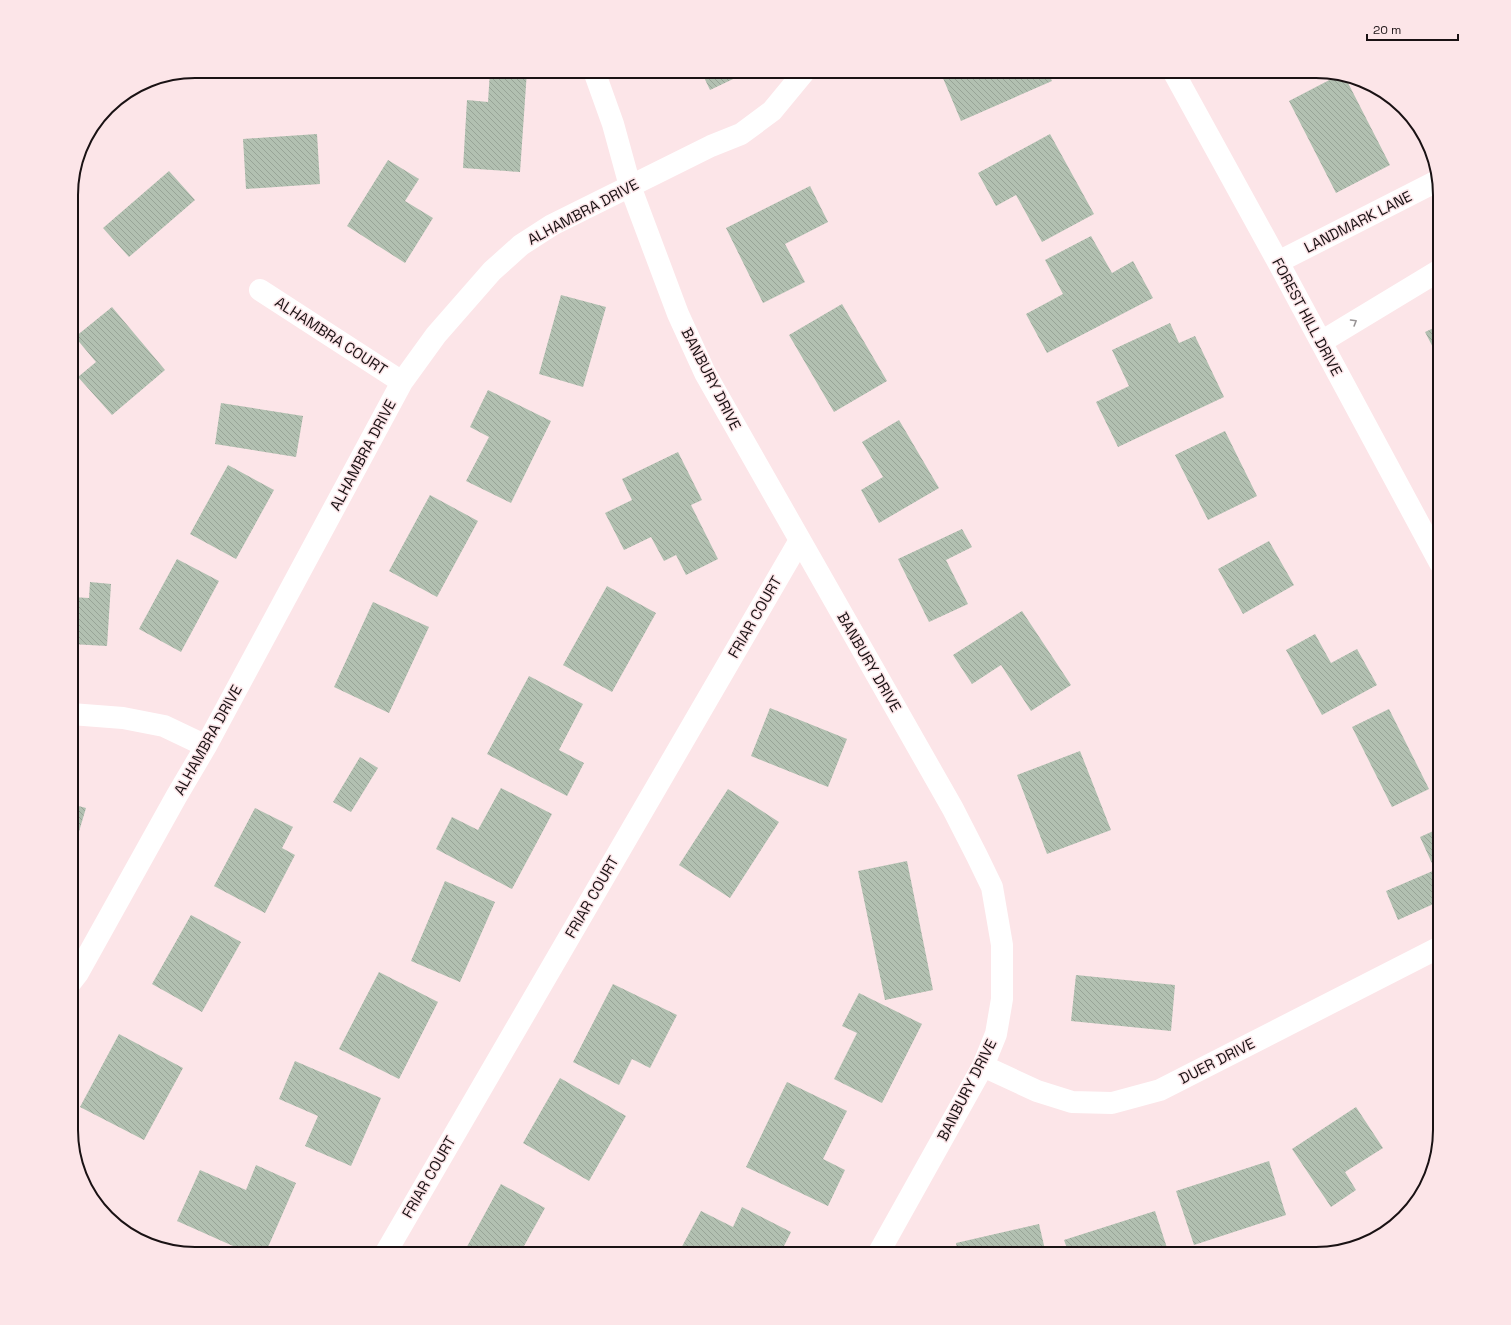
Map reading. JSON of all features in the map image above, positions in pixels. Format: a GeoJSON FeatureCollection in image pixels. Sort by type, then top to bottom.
{"type":"FeatureCollection","features":[{"type":"Feature","properties":{"kind":"street","name":"BANBURY DRIVE"},"geometry":{"type":"LineString","coordinates":[[597,78],[613,124],[630,186],[678,314],[705,373],[953,808],[992,887],[1002,945],[1002,999],[996,1034],[983,1066],[882,1247]]}},
{"type":"Feature","properties":{"kind":"street","name":"ALHAMBRA DRIVE"},"geometry":{"type":"LineString","coordinates":[[78,973],[206,746],[402,382],[436,335],[492,271],[521,245],[552,225],[711,146],[740,134],[772,111],[799,78]]}},
{"type":"Feature","properties":{"kind":"street","name":"FOREST HILL DRIVE"},"geometry":{"type":"LineString","coordinates":[[1177,78],[1433,550]]}},
{"type":"Feature","properties":{"kind":"street","name":"LANDMARK LANE"},"geometry":{"type":"LineString","coordinates":[[1278,262],[1433,183]]}},
{"type":"Feature","properties":{"kind":"street"},"geometry":{"type":"LineString","coordinates":[[1321,342],[1433,274]]}},
{"type":"Feature","properties":{"kind":"street","name":"ALHAMBRA COURT"},"geometry":{"type":"LineString","coordinates":[[260,290],[402,382]]}},
{"type":"Feature","properties":{"kind":"street","name":"FRIAR COURT"},"geometry":{"type":"LineString","coordinates":[[389,1247],[800,540]]}},
{"type":"Feature","properties":{"kind":"street"},"geometry":{"type":"LineString","coordinates":[[78,715],[123,718],[164,726],[206,746]]}},
{"type":"Feature","properties":{"kind":"street","name":"DUER DRIVE"},"geometry":{"type":"LineString","coordinates":[[983,1066],[1037,1091],[1072,1102],[1112,1103],[1160,1090],[1433,951]]}},
{"type":"Feature","properties":{"kind":"building"},"geometry":{"type":"Polygon","coordinates":[[[490,78],[527,78],[520,172],[463,168],[467,100],[488,102],[490,78]]]}},
{"type":"Feature","properties":{"kind":"building"},"geometry":{"type":"Polygon","coordinates":[[[704,78],[735,78],[710,90],[704,78]]]}},
{"type":"Feature","properties":{"kind":"building"},"geometry":{"type":"Polygon","coordinates":[[[943,78],[1050,78],[1052,81],[961,121],[943,78]]]}},
{"type":"Feature","properties":{"kind":"building"},"geometry":{"type":"Polygon","coordinates":[[[1331,79],[1348,82],[1390,165],[1336,193],[1289,101],[1331,79]]]}},
{"type":"Feature","properties":{"kind":"building"},"geometry":{"type":"Polygon","coordinates":[[[317,134],[320,184],[246,189],[243,139],[317,134]]]}},
{"type":"Feature","properties":{"kind":"building"},"geometry":{"type":"Polygon","coordinates":[[[1050,134],[1094,214],[1042,242],[1016,195],[996,206],[978,173],[1050,134]]]}},
{"type":"Feature","properties":{"kind":"building"},"geometry":{"type":"Polygon","coordinates":[[[388,160],[419,179],[405,201],[433,218],[405,263],[347,226],[388,160]]]}},
{"type":"Feature","properties":{"kind":"building"},"geometry":{"type":"Polygon","coordinates":[[[169,171],[195,200],[129,257],[103,228],[169,171]]]}},
{"type":"Feature","properties":{"kind":"building"},"geometry":{"type":"Polygon","coordinates":[[[810,186],[828,222],[785,244],[805,282],[763,303],[726,228],[810,186]]]}},
{"type":"Feature","properties":{"kind":"building"},"geometry":{"type":"Polygon","coordinates":[[[1091,236],[1112,273],[1133,261],[1153,298],[1047,353],[1026,314],[1063,294],[1045,260],[1091,236]]]}},
{"type":"Feature","properties":{"kind":"building"},"geometry":{"type":"Polygon","coordinates":[[[561,295],[606,307],[583,387],[539,374],[561,295]]]}},
{"type":"Feature","properties":{"kind":"building"},"geometry":{"type":"Polygon","coordinates":[[[842,304],[887,381],[834,412],[789,335],[842,304]]]}},
{"type":"Feature","properties":{"kind":"building"},"geometry":{"type":"Polygon","coordinates":[[[112,307],[165,370],[112,415],[78,377],[96,362],[78,341],[78,335],[112,307]]]}},
{"type":"Feature","properties":{"kind":"building"},"geometry":{"type":"Polygon","coordinates":[[[1170,323],[1179,343],[1195,336],[1224,397],[1118,447],[1096,402],[1129,386],[1112,350],[1170,323]]]}},
{"type":"Feature","properties":{"kind":"building"},"geometry":{"type":"Polygon","coordinates":[[[1433,328],[1433,347],[1425,332],[1433,328]]]}},
{"type":"Feature","properties":{"kind":"building"},"geometry":{"type":"Polygon","coordinates":[[[488,390],[551,421],[511,503],[466,481],[489,437],[470,427],[488,390]]]}},
{"type":"Feature","properties":{"kind":"building"},"geometry":{"type":"Polygon","coordinates":[[[221,403],[303,416],[296,457],[215,444],[221,403]]]}},
{"type":"Feature","properties":{"kind":"building"},"geometry":{"type":"Polygon","coordinates":[[[899,420],[939,488],[879,523],[861,490],[883,477],[862,442],[899,420]]]}},
{"type":"Feature","properties":{"kind":"building"},"geometry":{"type":"Polygon","coordinates":[[[1225,431],[1257,496],[1208,520],[1175,455],[1225,431]]]}},
{"type":"Feature","properties":{"kind":"building"},"geometry":{"type":"Polygon","coordinates":[[[678,452],[702,500],[691,505],[718,559],[686,575],[676,555],[664,561],[651,537],[624,550],[605,513],[632,500],[622,479],[678,452]]]}},
{"type":"Feature","properties":{"kind":"building"},"geometry":{"type":"Polygon","coordinates":[[[228,465],[274,490],[236,559],[190,534],[228,465]]]}},
{"type":"Feature","properties":{"kind":"building"},"geometry":{"type":"Polygon","coordinates":[[[430,495],[478,521],[437,597],[389,571],[430,495]]]}},
{"type":"Feature","properties":{"kind":"building"},"geometry":{"type":"Polygon","coordinates":[[[962,529],[972,547],[946,560],[968,604],[929,622],[898,559],[962,529]]]}},
{"type":"Feature","properties":{"kind":"building"},"geometry":{"type":"Polygon","coordinates":[[[1269,541],[1294,585],[1243,614],[1218,569],[1269,541]]]}},
{"type":"Feature","properties":{"kind":"building"},"geometry":{"type":"Polygon","coordinates":[[[177,559],[219,581],[181,652],[139,629],[177,559]]]}},
{"type":"Feature","properties":{"kind":"building"},"geometry":{"type":"Polygon","coordinates":[[[90,582],[111,584],[107,646],[78,644],[78,597],[89,598],[90,582]]]}},
{"type":"Feature","properties":{"kind":"building"},"geometry":{"type":"Polygon","coordinates":[[[607,586],[656,613],[612,692],[563,665],[607,586]]]}},
{"type":"Feature","properties":{"kind":"building"},"geometry":{"type":"Polygon","coordinates":[[[373,602],[429,627],[389,713],[334,687],[373,602]]]}},
{"type":"Feature","properties":{"kind":"building"},"geometry":{"type":"Polygon","coordinates":[[[1022,611],[1071,685],[1031,711],[1001,665],[972,684],[953,655],[1022,611]]]}},
{"type":"Feature","properties":{"kind":"building"},"geometry":{"type":"Polygon","coordinates":[[[1315,634],[1331,663],[1357,649],[1377,685],[1322,715],[1286,650],[1315,634]]]}},
{"type":"Feature","properties":{"kind":"building"},"geometry":{"type":"Polygon","coordinates":[[[529,676],[583,704],[559,750],[584,763],[567,796],[487,754],[529,676]]]}},
{"type":"Feature","properties":{"kind":"building"},"geometry":{"type":"Polygon","coordinates":[[[770,708],[847,739],[828,787],[751,756],[770,708]]]}},
{"type":"Feature","properties":{"kind":"building"},"geometry":{"type":"Polygon","coordinates":[[[1389,709],[1429,789],[1392,807],[1352,727],[1389,709]]]}},
{"type":"Feature","properties":{"kind":"building"},"geometry":{"type":"Polygon","coordinates":[[[1080,751],[1111,830],[1047,854],[1017,775],[1080,751]]]}},
{"type":"Feature","properties":{"kind":"building"},"geometry":{"type":"Polygon","coordinates":[[[360,757],[378,768],[351,812],[333,802],[360,757]]]}},
{"type":"Feature","properties":{"kind":"building"},"geometry":{"type":"Polygon","coordinates":[[[501,788],[552,814],[512,889],[436,849],[452,817],[478,830],[501,788]]]}},
{"type":"Feature","properties":{"kind":"building"},"geometry":{"type":"Polygon","coordinates":[[[728,789],[779,822],[730,898],[679,865],[728,789]]]}},
{"type":"Feature","properties":{"kind":"building"},"geometry":{"type":"Polygon","coordinates":[[[78,806],[86,808],[78,835],[78,806]]]}},
{"type":"Feature","properties":{"kind":"building"},"geometry":{"type":"Polygon","coordinates":[[[255,808],[293,827],[282,848],[295,855],[265,913],[214,886],[255,808]]]}},
{"type":"Feature","properties":{"kind":"building"},"geometry":{"type":"Polygon","coordinates":[[[1433,831],[1433,866],[1420,837],[1433,831]]]}},
{"type":"Feature","properties":{"kind":"building"},"geometry":{"type":"Polygon","coordinates":[[[907,861],[933,990],[885,1000],[858,871],[907,861]]]}},
{"type":"Feature","properties":{"kind":"building"},"geometry":{"type":"Polygon","coordinates":[[[1433,871],[1433,904],[1398,920],[1386,891],[1433,871]]]}},
{"type":"Feature","properties":{"kind":"building"},"geometry":{"type":"Polygon","coordinates":[[[445,881],[495,902],[460,982],[411,961],[445,881]]]}},
{"type":"Feature","properties":{"kind":"building"},"geometry":{"type":"Polygon","coordinates":[[[191,915],[241,942],[202,1012],[152,984],[191,915]]]}},
{"type":"Feature","properties":{"kind":"building"},"geometry":{"type":"Polygon","coordinates":[[[379,972],[438,1002],[399,1079],[339,1049],[379,972]]]}},
{"type":"Feature","properties":{"kind":"building"},"geometry":{"type":"Polygon","coordinates":[[[1076,975],[1175,985],[1171,1031],[1071,1021],[1076,975]]]}},
{"type":"Feature","properties":{"kind":"building"},"geometry":{"type":"Polygon","coordinates":[[[613,984],[677,1015],[650,1068],[632,1059],[619,1085],[573,1062],[613,984]]]}},
{"type":"Feature","properties":{"kind":"building"},"geometry":{"type":"Polygon","coordinates":[[[859,993],[922,1024],[882,1103],[834,1079],[857,1033],[842,1026],[859,993]]]}},
{"type":"Feature","properties":{"kind":"building"},"geometry":{"type":"Polygon","coordinates":[[[119,1034],[183,1068],[144,1140],[80,1107],[119,1034]]]}},
{"type":"Feature","properties":{"kind":"building"},"geometry":{"type":"Polygon","coordinates":[[[295,1061],[381,1098],[351,1166],[305,1146],[318,1116],[279,1099],[295,1061]]]}},
{"type":"Feature","properties":{"kind":"building"},"geometry":{"type":"Polygon","coordinates":[[[560,1078],[626,1116],[589,1181],[523,1143],[560,1078]]]}},
{"type":"Feature","properties":{"kind":"building"},"geometry":{"type":"Polygon","coordinates":[[[787,1082],[847,1111],[823,1159],[845,1170],[828,1206],[746,1167],[787,1082]]]}},
{"type":"Feature","properties":{"kind":"building"},"geometry":{"type":"Polygon","coordinates":[[[1356,1107],[1383,1148],[1345,1172],[1356,1190],[1331,1207],[1292,1149],[1356,1107]]]}},
{"type":"Feature","properties":{"kind":"building"},"geometry":{"type":"Polygon","coordinates":[[[1269,1161],[1286,1215],[1194,1245],[1176,1191],[1269,1161]]]}},
{"type":"Feature","properties":{"kind":"building"},"geometry":{"type":"Polygon","coordinates":[[[256,1165],[296,1183],[268,1247],[235,1247],[177,1221],[200,1170],[246,1190],[256,1165]]]}},
{"type":"Feature","properties":{"kind":"building"},"geometry":{"type":"Polygon","coordinates":[[[501,1184],[545,1208],[524,1246],[526,1247],[467,1247],[501,1184]]]}},
{"type":"Feature","properties":{"kind":"building"},"geometry":{"type":"Polygon","coordinates":[[[742,1207],[791,1232],[784,1247],[682,1247],[701,1211],[733,1227],[742,1207]]]}},
{"type":"Feature","properties":{"kind":"building"},"geometry":{"type":"Polygon","coordinates":[[[1155,1211],[1167,1247],[1066,1247],[1064,1240],[1155,1211]]]}},
{"type":"Feature","properties":{"kind":"building"},"geometry":{"type":"Polygon","coordinates":[[[1039,1224],[1044,1247],[957,1247],[956,1243],[1039,1224]]]}}]}
